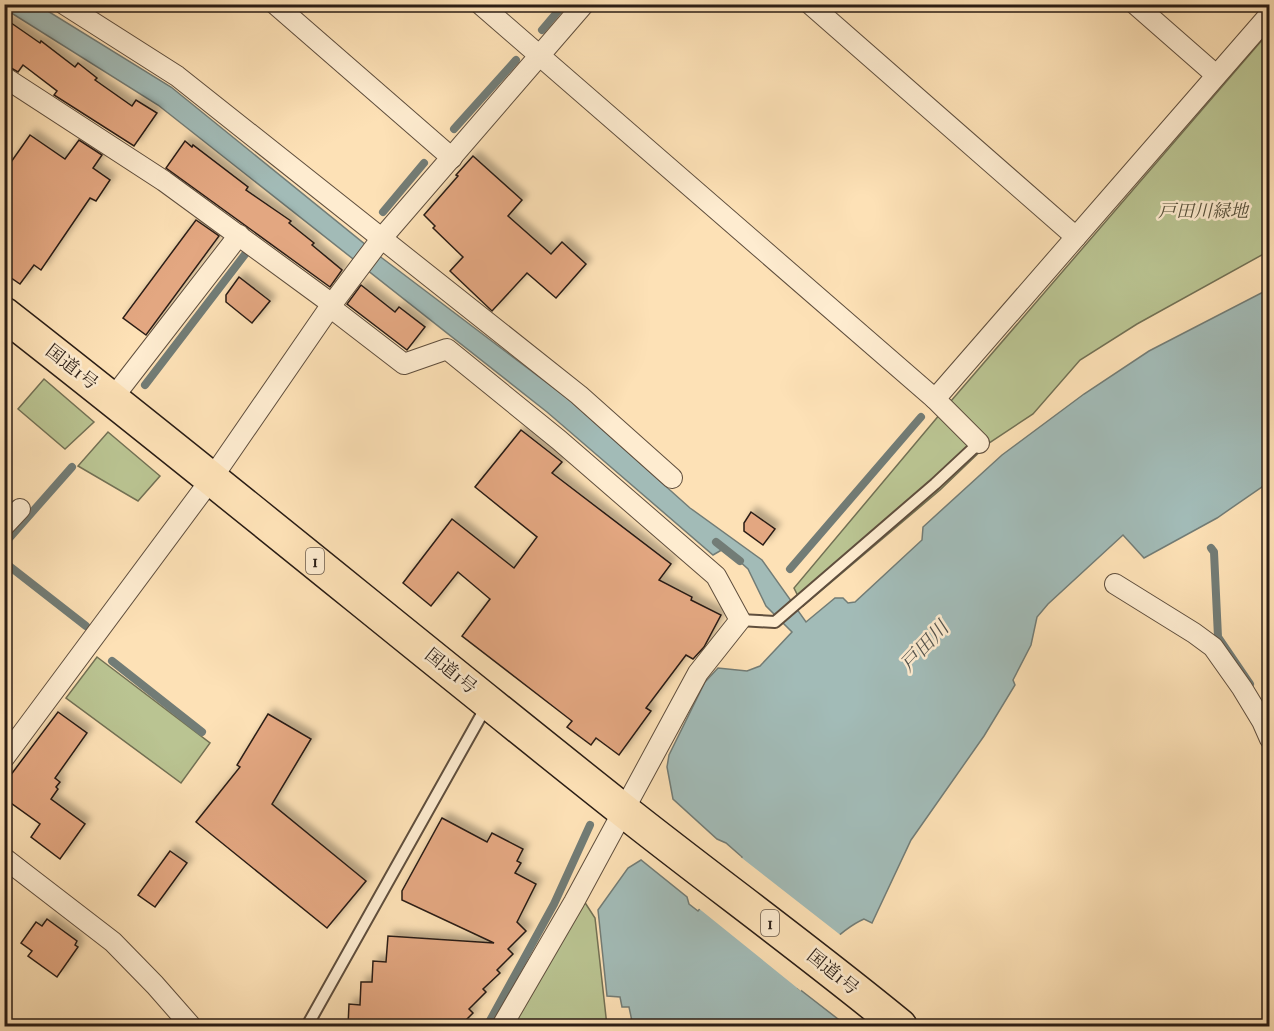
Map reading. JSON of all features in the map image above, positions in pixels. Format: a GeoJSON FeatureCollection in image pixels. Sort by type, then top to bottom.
{"type":"FeatureCollection","features":[{"type":"Feature","properties":{"kind":"highway","name":"国道1号"},"geometry":{"type":"LineString","coordinates":[[4,314],[212,478],[623,810],[900,1026]]}},
{"type":"Feature","properties":{"kind":"street"},"geometry":{"type":"LineString","coordinates":[[64,4],[177,76],[378,243],[579,394],[672,477]]}},
{"type":"Feature","properties":{"kind":"street"},"geometry":{"type":"LineString","coordinates":[[275,4],[452,158]]}},
{"type":"Feature","properties":{"kind":"street"},"geometry":{"type":"LineString","coordinates":[[480,4],[935,399],[979,443]]}},
{"type":"Feature","properties":{"kind":"street"},"geometry":{"type":"LineString","coordinates":[[4,758],[212,478],[357,270],[584,4]]}},
{"type":"Feature","properties":{"kind":"street"},"geometry":{"type":"LineString","coordinates":[[810,4],[1076,237]]}},
{"type":"Feature","properties":{"kind":"street"},"geometry":{"type":"LineString","coordinates":[[1135,4],[1216,75]]}},
{"type":"Feature","properties":{"kind":"street"},"geometry":{"type":"LineString","coordinates":[[935,399],[1269,14]]}},
{"type":"Feature","properties":{"kind":"street"},"geometry":{"type":"LineString","coordinates":[[4,77],[164,181],[239,234],[404,364],[447,349],[559,440],[716,576],[740,620],[698,673],[574,902],[502,1026]]}},
{"type":"Feature","properties":{"kind":"street"},"geometry":{"type":"LineString","coordinates":[[112,399],[239,234]]}},
{"type":"Feature","properties":{"kind":"street"},"geometry":{"type":"LineString","coordinates":[[4,526],[20,509]]}},
{"type":"Feature","properties":{"kind":"street"},"geometry":{"type":"LineString","coordinates":[[1115,584],[1213,647],[1227,664],[1267,726]]}},
{"type":"Feature","properties":{"kind":"street"},"geometry":{"type":"LineString","coordinates":[[4,858],[113,942],[155,985],[190,1026]]}},
{"type":"Feature","properties":{"kind":"lane"},"geometry":{"type":"LineString","coordinates":[[740,620],[775,621],[935,484],[979,443]]}},
{"type":"Feature","properties":{"kind":"lane"},"geometry":{"type":"LineString","coordinates":[[307,1026],[489,702]]}},
{"type":"Feature","properties":{"kind":"green space","name":"戸田川緑地"},"geometry":{"type":"Polygon","coordinates":[[[1269,32],[1269,251],[1137,324],[1080,360],[1033,414],[989,443],[940,490],[803,606],[794,588],[951,401],[1269,32]]]}},
{"type":"Feature","properties":{"kind":"green space"},"geometry":{"type":"Polygon","coordinates":[[[44,379],[94,422],[65,449],[18,409],[44,379]]]}},
{"type":"Feature","properties":{"kind":"green space"},"geometry":{"type":"Polygon","coordinates":[[[108,432],[160,476],[138,501],[78,466],[108,432]]]}},
{"type":"Feature","properties":{"kind":"green space"},"geometry":{"type":"Polygon","coordinates":[[[97,657],[210,743],[181,783],[66,698],[97,657]]]}},
{"type":"Feature","properties":{"kind":"green space"},"geometry":{"type":"Polygon","coordinates":[[[582,898],[595,918],[607,1026],[512,1026],[582,898]]]}},
{"type":"Feature","properties":{"kind":"water","name":"戸田川"},"geometry":{"type":"Polygon","coordinates":[[[4,5],[38,5],[171,87],[382,258],[567,398],[690,508],[762,560],[806,622],[835,598],[843,598],[848,603],[855,602],[922,540],[923,527],[1002,455],[1084,394],[1149,351],[1269,289],[1269,482],[1217,518],[1144,558],[1123,535],[1048,604],[1037,617],[1031,645],[1013,680],[1015,685],[984,736],[911,840],[872,923],[864,919],[835,939],[816,959],[802,979],[798,988],[847,1026],[633,1026],[629,1007],[622,1007],[620,997],[607,996],[598,910],[628,868],[641,860],[687,897],[689,904],[698,911],[742,857],[726,843],[717,839],[673,799],[667,767],[669,755],[705,682],[718,668],[747,671],[760,666],[792,632],[766,606],[748,569],[725,548],[713,555],[547,412],[158,105],[5,9],[4,5]]]}},
{"type":"Feature","properties":{"kind":"pier"},"geometry":{"type":"Polygon","coordinates":[[[738,855],[843,937],[804,979],[801,991],[697,907],[738,855]]]}},
{"type":"Feature","properties":{"kind":"building"},"geometry":{"type":"Polygon","coordinates":[[[4,18],[40,43],[41,41],[75,67],[78,63],[97,78],[95,80],[132,106],[136,100],[157,113],[134,146],[54,95],[57,91],[23,65],[18,72],[4,64],[4,18]]]}},
{"type":"Feature","properties":{"kind":"building"},"geometry":{"type":"Polygon","coordinates":[[[30,135],[65,159],[79,140],[102,155],[93,168],[110,180],[96,201],[90,198],[41,270],[34,265],[20,284],[4,273],[4,172],[30,135]]]}},
{"type":"Feature","properties":{"kind":"building"},"geometry":{"type":"Polygon","coordinates":[[[185,141],[248,187],[246,190],[291,221],[289,223],[342,270],[330,287],[166,168],[185,141]]]}},
{"type":"Feature","properties":{"kind":"building"},"geometry":{"type":"Polygon","coordinates":[[[473,156],[522,200],[508,216],[551,254],[562,242],[586,264],[556,298],[527,273],[492,311],[450,271],[463,257],[433,228],[435,226],[424,215],[473,156]]]}},
{"type":"Feature","properties":{"kind":"building"},"geometry":{"type":"Polygon","coordinates":[[[196,220],[219,236],[146,335],[123,318],[196,220]]]}},
{"type":"Feature","properties":{"kind":"building"},"geometry":{"type":"Polygon","coordinates":[[[239,277],[270,301],[252,323],[226,302],[226,295],[239,277]]]}},
{"type":"Feature","properties":{"kind":"building"},"geometry":{"type":"Polygon","coordinates":[[[361,285],[395,312],[399,307],[425,327],[407,350],[347,304],[361,285]]]}},
{"type":"Feature","properties":{"kind":"building"},"geometry":{"type":"Polygon","coordinates":[[[521,430],[562,462],[552,473],[671,564],[659,580],[721,615],[704,647],[693,659],[686,655],[646,708],[651,711],[619,755],[596,738],[591,745],[567,727],[572,721],[462,636],[490,599],[458,572],[431,606],[403,583],[452,519],[514,568],[537,537],[475,487],[521,430]]]}},
{"type":"Feature","properties":{"kind":"building"},"geometry":{"type":"Polygon","coordinates":[[[751,512],[775,529],[763,545],[744,531],[744,523],[751,512]]]}},
{"type":"Feature","properties":{"kind":"building"},"geometry":{"type":"Polygon","coordinates":[[[58,712],[87,733],[55,778],[60,782],[51,799],[85,824],[60,859],[31,837],[40,824],[4,798],[4,784],[58,712]]]}},
{"type":"Feature","properties":{"kind":"building"},"geometry":{"type":"Polygon","coordinates":[[[268,714],[311,739],[272,804],[366,881],[327,928],[196,822],[240,767],[237,765],[268,714]]]}},
{"type":"Feature","properties":{"kind":"building"},"geometry":{"type":"Polygon","coordinates":[[[442,818],[487,842],[492,833],[523,849],[517,861],[521,863],[515,873],[536,884],[517,922],[526,931],[508,949],[513,954],[497,970],[500,973],[483,989],[486,992],[469,1009],[473,1013],[460,1026],[348,1026],[349,1004],[360,1005],[361,982],[372,982],[373,961],[386,962],[388,936],[494,943],[402,900],[402,891],[442,818]]]}},
{"type":"Feature","properties":{"kind":"building"},"geometry":{"type":"Polygon","coordinates":[[[170,851],[187,863],[155,907],[138,895],[170,851]]]}},
{"type":"Feature","properties":{"kind":"building"},"geometry":{"type":"Polygon","coordinates":[[[47,919],[77,941],[75,945],[78,947],[57,977],[28,956],[32,951],[21,943],[36,922],[42,926],[47,919]]]}},
{"type":"Feature","properties":{"kind":"waterway"},"geometry":{"type":"LineString","coordinates":[[542,30],[564,4]]}},
{"type":"Feature","properties":{"kind":"waterway"},"geometry":{"type":"LineString","coordinates":[[454,129],[516,60]]}},
{"type":"Feature","properties":{"kind":"waterway"},"geometry":{"type":"LineString","coordinates":[[383,212],[424,163]]}},
{"type":"Feature","properties":{"kind":"waterway"},"geometry":{"type":"LineString","coordinates":[[145,385],[246,253]]}},
{"type":"Feature","properties":{"kind":"waterway"},"geometry":{"type":"LineString","coordinates":[[790,569],[921,417]]}},
{"type":"Feature","properties":{"kind":"waterway"},"geometry":{"type":"LineString","coordinates":[[4,544],[72,467]]}},
{"type":"Feature","properties":{"kind":"waterway"},"geometry":{"type":"LineString","coordinates":[[716,542],[740,561]]}},
{"type":"Feature","properties":{"kind":"waterway"},"geometry":{"type":"LineString","coordinates":[[1211,548],[1214,552],[1218,637],[1250,684]]}},
{"type":"Feature","properties":{"kind":"waterway"},"geometry":{"type":"LineString","coordinates":[[4,562],[86,626]]}},
{"type":"Feature","properties":{"kind":"waterway"},"geometry":{"type":"LineString","coordinates":[[112,661],[202,732]]}},
{"type":"Feature","properties":{"kind":"waterway"},"geometry":{"type":"LineString","coordinates":[[487,1026],[554,904],[590,825]]}}]}
